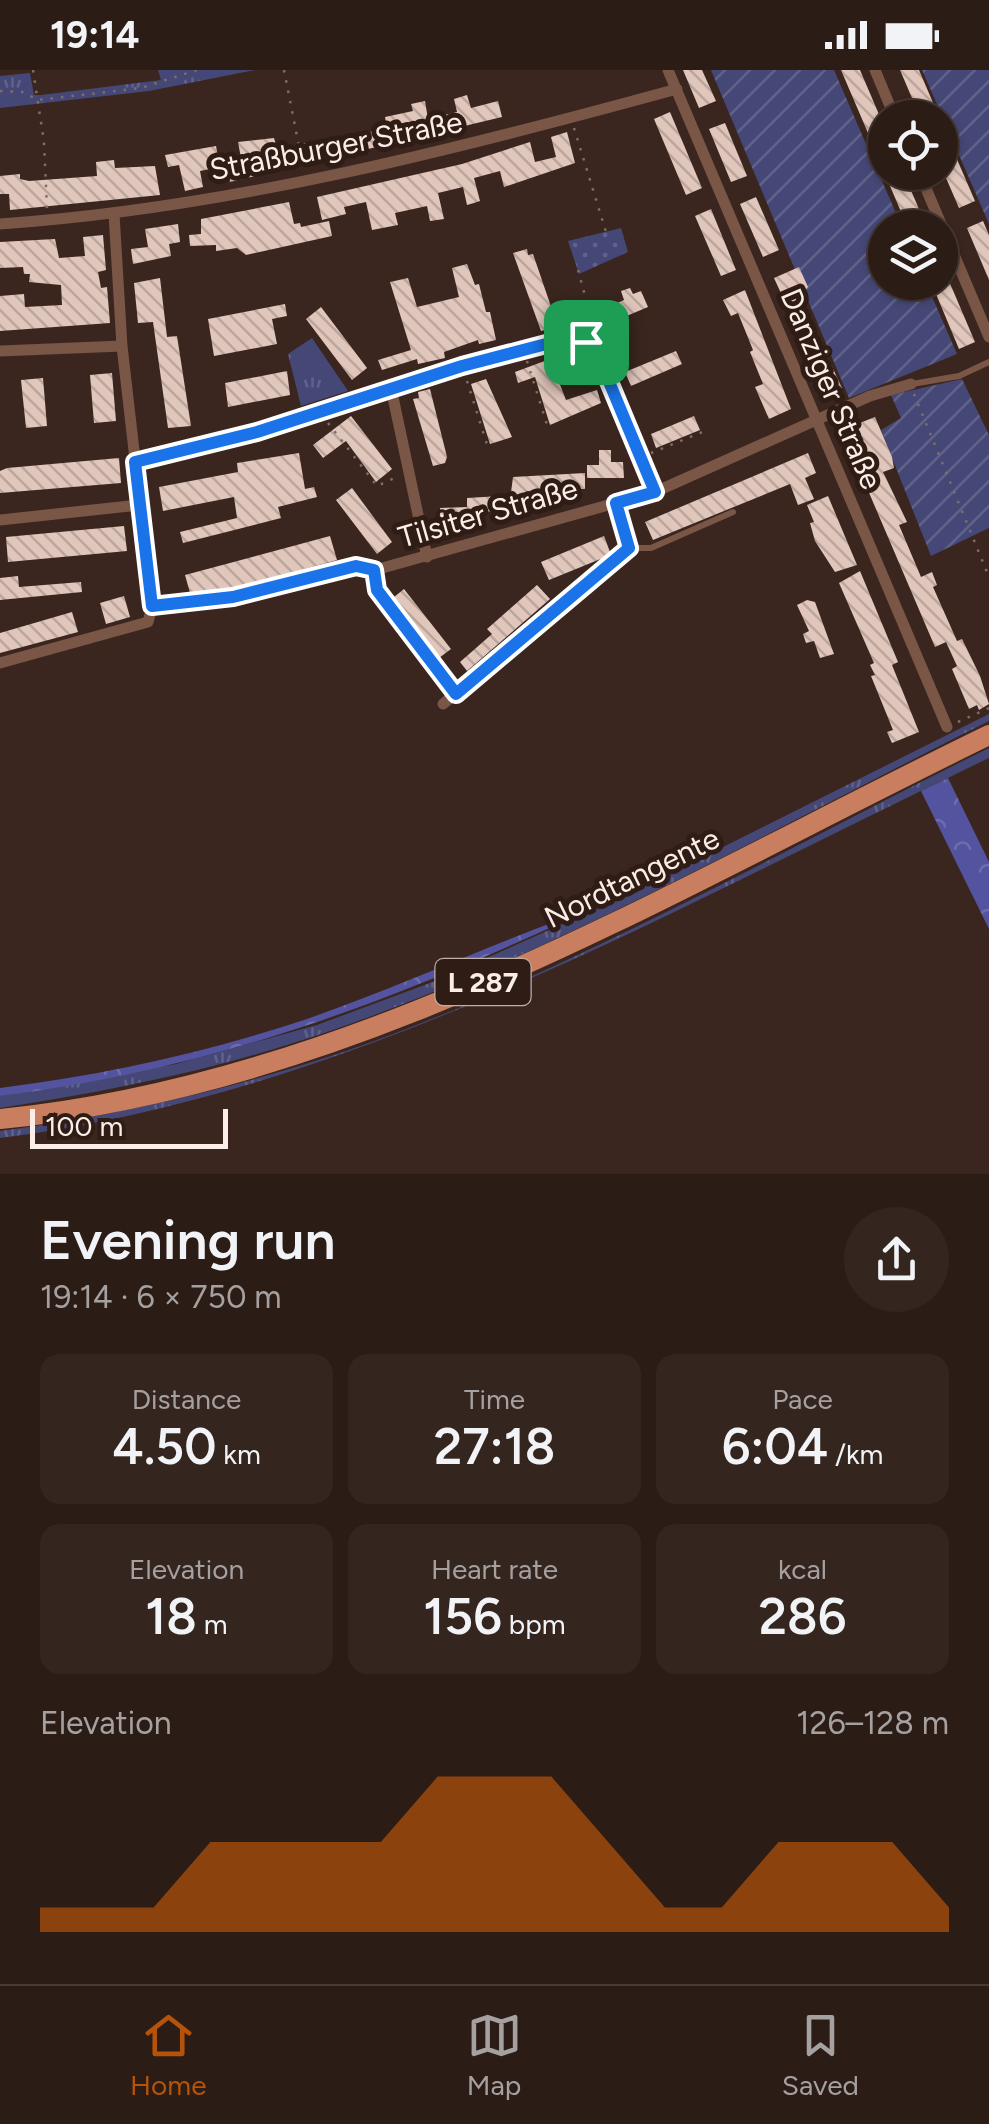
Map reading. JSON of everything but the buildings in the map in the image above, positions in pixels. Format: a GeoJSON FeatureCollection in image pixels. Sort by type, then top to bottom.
{"type":"FeatureCollection","features":[{"type":"Feature","properties":{"kind":"main road","name":"Nordtangente"},"geometry":{"type":"LineString","coordinates":[[0,1119],[188,1085],[363,1031],[549,952],[989,735]]}},
{"type":"Feature","properties":{"kind":"street","name":"Danziger Straße"},"geometry":{"type":"LineString","coordinates":[[668,70],[948,727]]}},
{"type":"Feature","properties":{"kind":"street"},"geometry":{"type":"LineString","coordinates":[[875,70],[888,100]]}},
{"type":"Feature","properties":{"kind":"street","name":"Straßburger Straße"},"geometry":{"type":"LineString","coordinates":[[0,224],[114,214],[305,181],[676,89]]}},
{"type":"Feature","properties":{"kind":"street"},"geometry":{"type":"LineString","coordinates":[[926,190],[989,336]]}},
{"type":"Feature","properties":{"kind":"street"},"geometry":{"type":"LineString","coordinates":[[0,664],[148,622],[152,606],[122,346],[114,214]]}},
{"type":"Feature","properties":{"kind":"street"},"geometry":{"type":"LineString","coordinates":[[135,462],[321,413],[557,338],[586,342],[597,353],[655,492]]}},
{"type":"Feature","properties":{"kind":"street"},"geometry":{"type":"LineString","coordinates":[[0,351],[122,346]]}},
{"type":"Feature","properties":{"kind":"street","name":"Tilsiter Straße"},"geometry":{"type":"LineString","coordinates":[[374,570],[655,492],[817,420],[911,384]]}},
{"type":"Feature","properties":{"kind":"street"},"geometry":{"type":"LineString","coordinates":[[391,388],[427,557]]}},
{"type":"Feature","properties":{"kind":"street","name":"Tilsiter Straße"},"geometry":{"type":"LineString","coordinates":[[616,503],[629,548]]}},
{"type":"Feature","properties":{"kind":"street"},"geometry":{"type":"LineString","coordinates":[[0,520],[139,505]]}},
{"type":"Feature","properties":{"kind":"street"},"geometry":{"type":"LineString","coordinates":[[443,704],[629,548]]}},
{"type":"Feature","properties":{"kind":"lane"},"geometry":{"type":"LineString","coordinates":[[911,384],[959,376],[989,362]]}},
{"type":"Feature","properties":{"kind":"lane"},"geometry":{"type":"LineString","coordinates":[[629,548],[651,548],[733,512]]}},
{"type":"Feature","properties":{"kind":"path"},"geometry":{"type":"LineString","coordinates":[[33,70],[47,220]]}},
{"type":"Feature","properties":{"kind":"path"},"geometry":{"type":"LineString","coordinates":[[0,92],[22,92],[38,100],[141,88],[197,70]]}},
{"type":"Feature","properties":{"kind":"path"},"geometry":{"type":"LineString","coordinates":[[284,70],[305,181]]}},
{"type":"Feature","properties":{"kind":"path"},"geometry":{"type":"LineString","coordinates":[[571,118],[606,232]]}},
{"type":"Feature","properties":{"kind":"path"},"geometry":{"type":"LineString","coordinates":[[578,270],[593,325],[586,342]]}},
{"type":"Feature","properties":{"kind":"path"},"geometry":{"type":"LineString","coordinates":[[523,348],[549,431]]}},
{"type":"Feature","properties":{"kind":"path"},"geometry":{"type":"LineString","coordinates":[[462,366],[489,451]]}},
{"type":"Feature","properties":{"kind":"path"},"geometry":{"type":"LineString","coordinates":[[911,384],[953,496],[989,577]]}},
{"type":"Feature","properties":{"kind":"path"},"geometry":{"type":"LineString","coordinates":[[321,413],[377,486],[408,475]]}},
{"type":"Feature","properties":{"kind":"path"},"geometry":{"type":"LineString","coordinates":[[641,458],[705,432]]}},
{"type":"Feature","properties":{"kind":"path"},"geometry":{"type":"LineString","coordinates":[[152,606],[233,597],[356,566],[374,570],[377,590],[456,694]]}},
{"type":"Feature","properties":{"kind":"path"},"geometry":{"type":"LineString","coordinates":[[948,727],[989,708]]}},
{"type":"Feature","properties":{"kind":"green space"},"geometry":{"type":"Polygon","coordinates":[[[158,70],[255,70],[149,91],[0,108],[0,76],[30,73],[34,95],[41,95],[161,80],[158,70]]]}},
{"type":"Feature","properties":{"kind":"green space"},"geometry":{"type":"Polygon","coordinates":[[[711,70],[834,70],[868,148],[868,190],[886,190],[895,210],[868,210],[868,300],[933,300],[957,354],[849,398],[711,70]]]}},
{"type":"Feature","properties":{"kind":"green space"},"geometry":{"type":"Polygon","coordinates":[[[922,70],[989,70],[989,224],[958,153],[958,100],[935,100],[922,70]]]}},
{"type":"Feature","properties":{"kind":"green space"},"geometry":{"type":"Polygon","coordinates":[[[621,228],[628,252],[579,274],[568,241],[621,228]]]}},
{"type":"Feature","properties":{"kind":"green space"},"geometry":{"type":"Polygon","coordinates":[[[312,338],[348,391],[301,406],[288,354],[312,338]]]}},
{"type":"Feature","properties":{"kind":"green space"},"geometry":{"type":"Polygon","coordinates":[[[962,379],[989,435],[989,528],[931,556],[881,430],[901,418],[891,395],[962,379]]]}},
{"type":"Feature","properties":{"kind":"green space"},"geometry":{"type":"Polygon","coordinates":[[[989,714],[989,721],[661,888],[409,1002],[284,1046],[204,1068],[0,1108],[0,1096],[176,1064],[317,1025],[438,980],[631,893],[989,714]]]}},
{"type":"Feature","properties":{"kind":"green space"},"geometry":{"type":"Polygon","coordinates":[[[989,748],[989,758],[630,933],[431,1019],[590,949],[989,748]]]}},
{"type":"Feature","properties":{"kind":"green space"},"geometry":{"type":"Polygon","coordinates":[[[948,778],[989,862],[989,929],[921,791],[948,778]]]}},
{"type":"Feature","properties":{"kind":"green space"},"geometry":{"type":"Polygon","coordinates":[[[595,907],[449,972],[305,1026],[158,1068],[0,1096],[0,1088],[154,1062],[304,1020],[595,907]]]}},
{"type":"Feature","properties":{"kind":"green space"},"geometry":{"type":"Polygon","coordinates":[[[425,1022],[385,1038],[260,1081],[132,1115],[0,1138],[0,1131],[132,1109],[218,1089],[346,1051],[425,1022]]]}},
{"type":"Feature","properties":{"kind":"route"},"geometry":{"type":"LineString","coordinates":[[573,337],[586,342],[597,353],[655,492],[616,503],[629,548],[456,694],[377,590],[374,570],[356,566],[233,597],[171,608],[152,606],[135,462],[257,432],[557,338],[573,337]]}}]}
